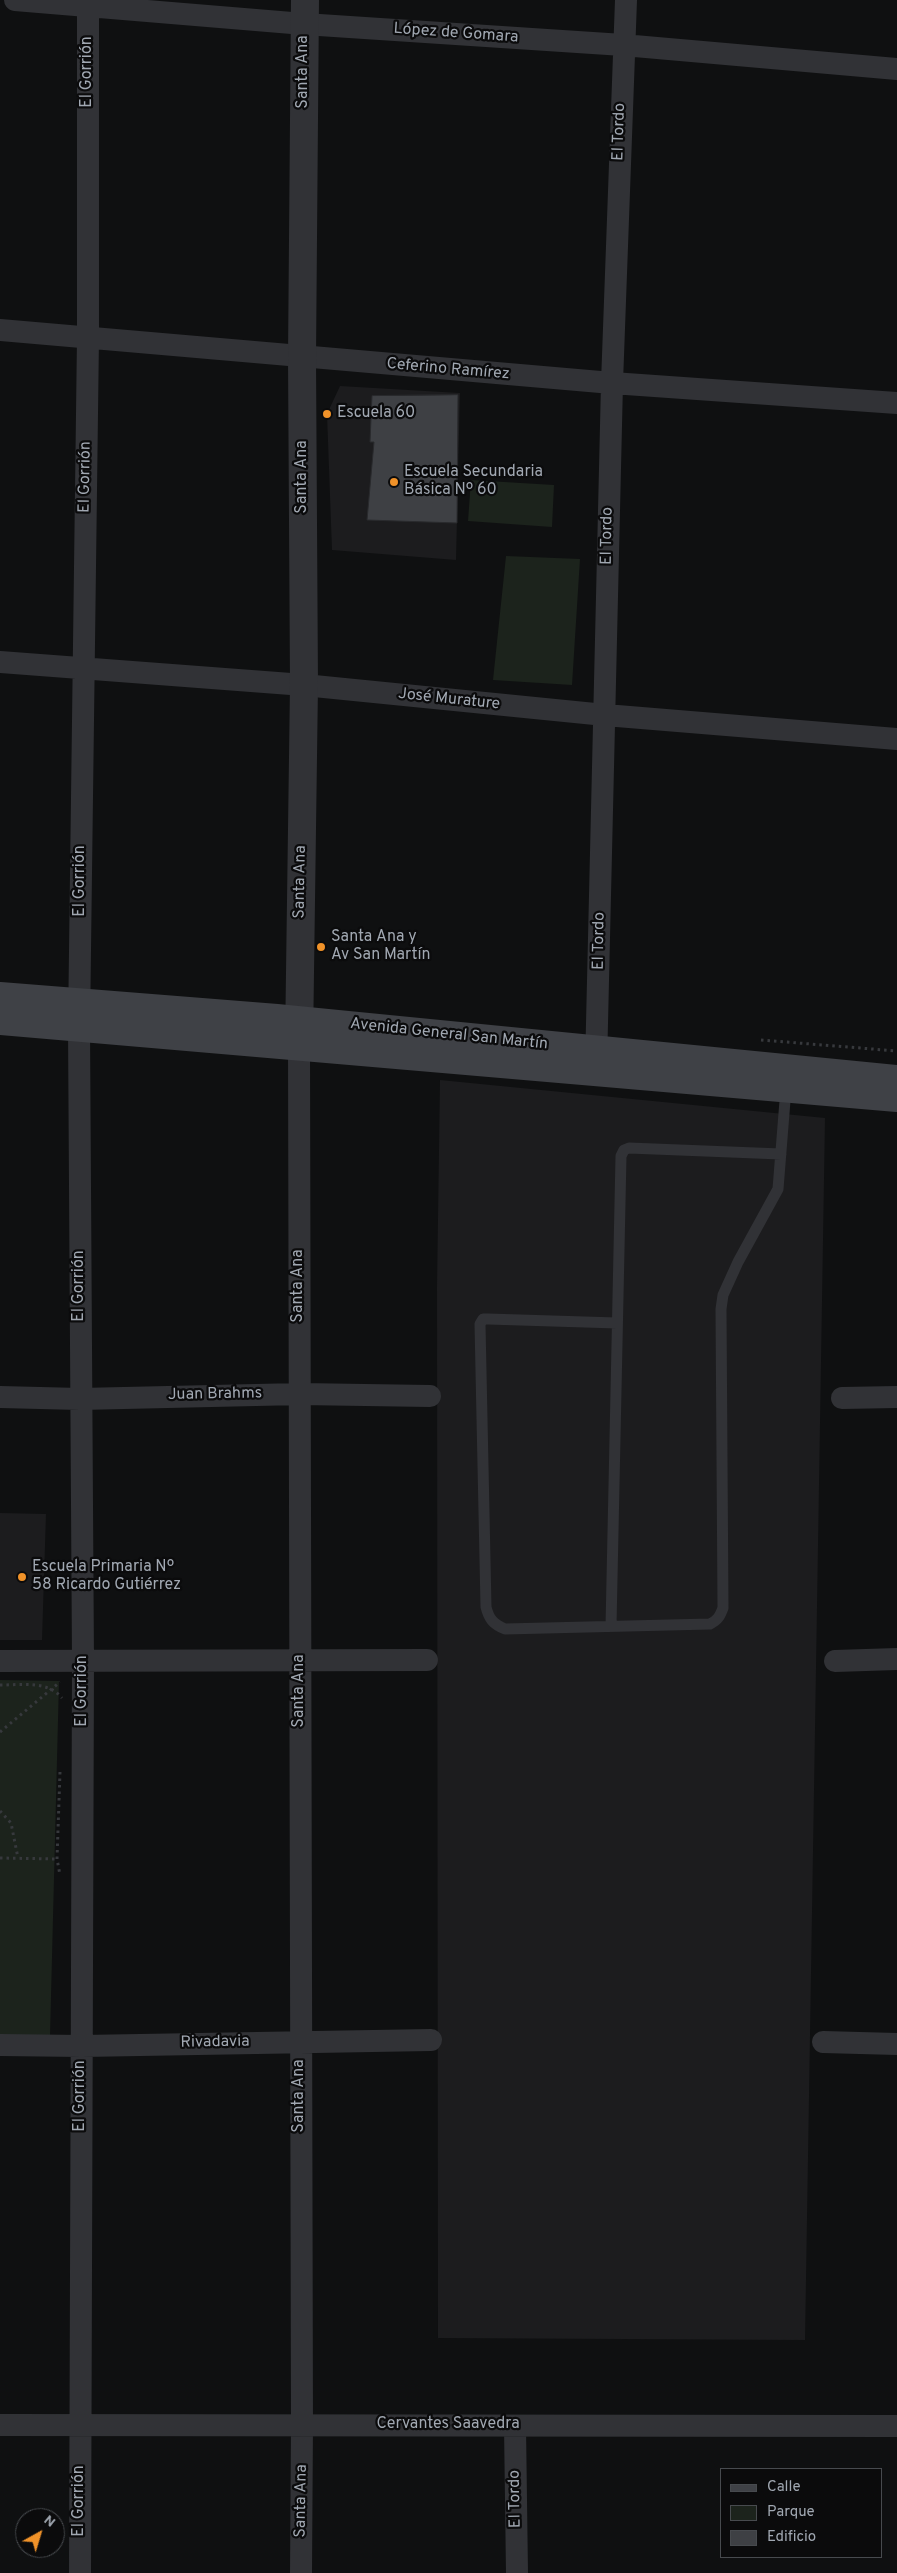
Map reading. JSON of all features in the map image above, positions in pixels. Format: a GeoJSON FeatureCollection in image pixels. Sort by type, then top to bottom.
{"type":"FeatureCollection","features":[{"type":"Feature","properties":{"kind":"main road","name":"Avenida General San Martín"},"geometry":{"type":"LineString","coordinates":[[0,996],[79,1015],[298,1033],[786,1078],[897,1079]]}},
{"type":"Feature","properties":{"kind":"main road","name":"Avenida General San Martín"},"geometry":{"type":"LineString","coordinates":[[0,1021],[79,1015]]}},
{"type":"Feature","properties":{"kind":"main road","name":"Avenida General San Martín"},"geometry":{"type":"LineString","coordinates":[[786,1078],[897,1098]]}},
{"type":"Feature","properties":{"kind":"street","name":"López de Gomara"},"geometry":{"type":"LineString","coordinates":[[14,0],[304,12],[623,46],[897,69]]}},
{"type":"Feature","properties":{"kind":"street","name":"El Tordo"},"geometry":{"type":"LineString","coordinates":[[597,1062],[612,384],[626,0]]}},
{"type":"Feature","properties":{"kind":"street","name":"El Gorrión"},"geometry":{"type":"LineString","coordinates":[[80,2573],[83,1662],[79,1015],[82,670],[88,337],[88,4]]}},
{"type":"Feature","properties":{"kind":"street","name":"Santa Ana"},"geometry":{"type":"LineString","coordinates":[[301,2573],[298,1033],[304,685],[302,358],[304,12]]}},
{"type":"Feature","properties":{"kind":"street","name":"Ceferino Ramírez"},"geometry":{"type":"LineString","coordinates":[[0,330],[612,384],[897,403]]}},
{"type":"Feature","properties":{"kind":"street","name":"José Murature"},"geometry":{"type":"LineString","coordinates":[[0,662],[82,670],[304,685],[604,715],[897,739]]}},
{"type":"Feature","properties":{"kind":"street","name":"Juan Brahms"},"geometry":{"type":"LineString","coordinates":[[0,1397],[80,1399],[300,1394],[430,1396]]}},
{"type":"Feature","properties":{"kind":"street"},"geometry":{"type":"LineString","coordinates":[[842,1398],[897,1397]]}},
{"type":"Feature","properties":{"kind":"street"},"geometry":{"type":"LineString","coordinates":[[835,1661],[897,1659]]}},
{"type":"Feature","properties":{"kind":"street"},"geometry":{"type":"LineString","coordinates":[[0,1660],[83,1662],[428,1660]]}},
{"type":"Feature","properties":{"kind":"street","name":"Rivadavia"},"geometry":{"type":"LineString","coordinates":[[0,2045],[82,2046],[431,2040]]}},
{"type":"Feature","properties":{"kind":"street"},"geometry":{"type":"LineString","coordinates":[[823,2042],[897,2044]]}},
{"type":"Feature","properties":{"kind":"street","name":"Cervantes Saavedra"},"geometry":{"type":"LineString","coordinates":[[0,2425],[897,2426]]}},
{"type":"Feature","properties":{"kind":"street","name":"El Tordo"},"geometry":{"type":"LineString","coordinates":[[515,2426],[517,2573]]}},
{"type":"Feature","properties":{"kind":"lane"},"geometry":{"type":"LineString","coordinates":[[617,1322],[483,1319],[480,1324],[488,1616],[495,1625],[505,1629],[710,1624],[717,1621],[721,1615],[723,1608],[721,1309],[723,1296],[738,1262],[778,1189],[786,1078]]}},
{"type":"Feature","properties":{"kind":"lane"},"geometry":{"type":"LineString","coordinates":[[611,1626],[621,1156],[624,1150],[629,1148],[781,1154]]}},
{"type":"Feature","properties":{"kind":"path"},"geometry":{"type":"LineString","coordinates":[[0,1732],[83,1662]]}},
{"type":"Feature","properties":{"kind":"path"},"geometry":{"type":"LineString","coordinates":[[0,1685],[52,1688],[62,1697],[62,1707]]}},
{"type":"Feature","properties":{"kind":"path"},"geometry":{"type":"LineString","coordinates":[[60,1764],[57,1859],[60,1883]]}},
{"type":"Feature","properties":{"kind":"path"},"geometry":{"type":"LineString","coordinates":[[0,1811],[11,1823],[18,1858]]}},
{"type":"Feature","properties":{"kind":"path"},"geometry":{"type":"LineString","coordinates":[[0,1858],[57,1859]]}},
{"type":"Feature","properties":{"kind":"shaded area","name":"Escuela Secundaria Básica Nº 60"},"geometry":{"type":"Polygon","coordinates":[[[340,386],[460,393],[456,560],[332,550],[327,414],[340,386]]]}},
{"type":"Feature","properties":{"kind":"shaded area"},"geometry":{"type":"Polygon","coordinates":[[[440,1080],[825,1118],[805,2340],[438,2338],[437,1287],[440,1080]]]}},
{"type":"Feature","properties":{"kind":"shaded area","name":"Escuela Primaria Nº 58 Ricardo Gutiérrez"},"geometry":{"type":"Polygon","coordinates":[[[0,1513],[46,1514],[42,1640],[0,1640],[0,1513]]]}},
{"type":"Feature","properties":{"kind":"green space"},"geometry":{"type":"Polygon","coordinates":[[[471,480],[554,485],[552,527],[468,521],[471,480]]]}},
{"type":"Feature","properties":{"kind":"green space"},"geometry":{"type":"Polygon","coordinates":[[[506,556],[580,559],[572,685],[493,680],[506,556]]]}},
{"type":"Feature","properties":{"kind":"green space"},"geometry":{"type":"Polygon","coordinates":[[[0,1680],[59,1681],[50,2036],[0,2035],[0,1680]]]}},
{"type":"Feature","properties":{"kind":"building"},"geometry":{"type":"Polygon","coordinates":[[[458,395],[457,523],[367,520],[374,442],[370,442],[372,396],[458,395]]]}},
{"type":"Feature","properties":{"kind":"place","name":"Escuela 60"},"geometry":{"type":"Point","coordinates":[327,414]}},
{"type":"Feature","properties":{"kind":"place","name":"Escuela Secundaria Básica Nº 60"},"geometry":{"type":"Point","coordinates":[394,482]}},
{"type":"Feature","properties":{"kind":"place","name":"Santa Ana y Av San Martín"},"geometry":{"type":"Point","coordinates":[321,947]}},
{"type":"Feature","properties":{"kind":"place","name":"Escuela Primaria Nº 58 Ricardo Gutiérrez"},"geometry":{"type":"Point","coordinates":[22,1577]}}]}
